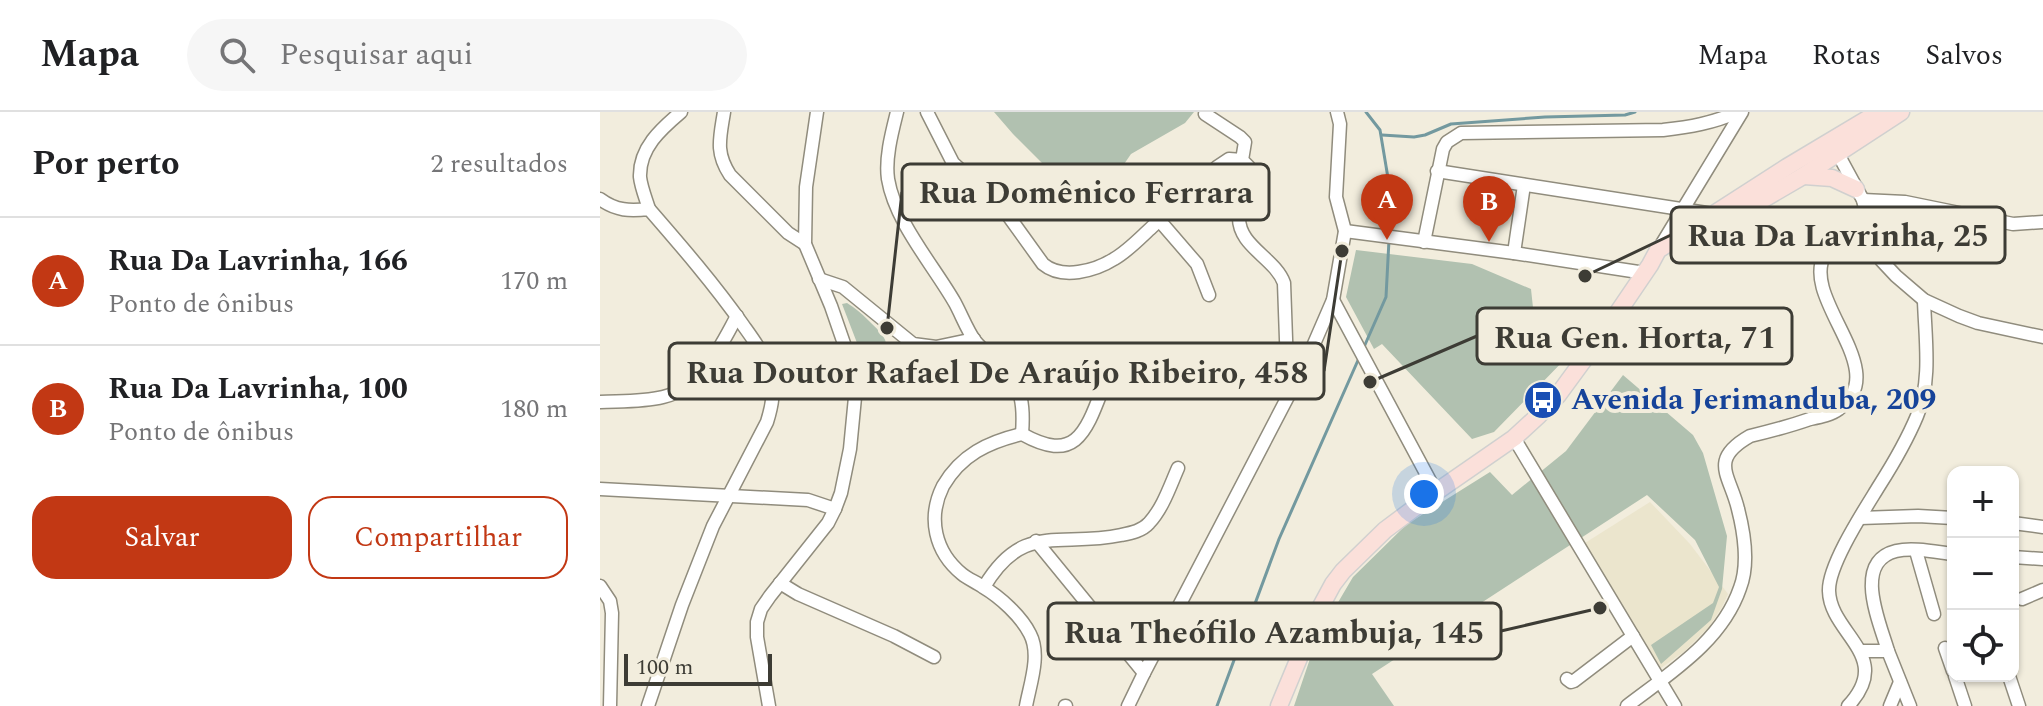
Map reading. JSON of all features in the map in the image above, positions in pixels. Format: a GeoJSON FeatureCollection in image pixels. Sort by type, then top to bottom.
{"type":"FeatureCollection","features":[{"type":"Feature","properties":{"kind":"main road"},"geometry":{"type":"LineString","coordinates":[[1279,706],[1319,610],[1333,584],[1353,559],[1385,530],[1514,438],[1539,415],[1558,395],[1651,263],[1713,214],[1879,117],[1901,112]]}},
{"type":"Feature","properties":{"kind":"main road"},"geometry":{"type":"LineString","coordinates":[[1651,263],[1838,154],[1879,117]]}},
{"type":"Feature","properties":{"kind":"main road"},"geometry":{"type":"LineString","coordinates":[[1803,176],[1832,178],[1859,195]]}},
{"type":"Feature","properties":{"kind":"street"},"geometry":{"type":"LineString","coordinates":[[648,706],[713,526],[767,422],[773,404],[770,372],[753,339],[706,273],[649,209],[640,178],[646,148],[661,129],[681,112]]}},
{"type":"Feature","properties":{"kind":"street"},"geometry":{"type":"LineString","coordinates":[[724,112],[720,156],[725,167],[788,233],[805,244]]}},
{"type":"Feature","properties":{"kind":"street"},"geometry":{"type":"LineString","coordinates":[[769,706],[757,622],[761,609],[828,523],[835,509],[850,449],[856,387],[850,361],[805,244],[806,187],[817,112]]}},
{"type":"Feature","properties":{"kind":"street"},"geometry":{"type":"LineString","coordinates":[[897,112],[888,157],[888,178],[895,201],[974,339],[1014,380],[1021,395],[1022,434]]}},
{"type":"Feature","properties":{"kind":"street"},"geometry":{"type":"LineString","coordinates":[[927,112],[953,163],[1002,207],[1050,270],[1072,272],[1101,265],[1123,253],[1217,167],[1229,159],[1242,160],[1249,167],[1239,215],[1240,228],[1279,272],[1284,283],[1288,398]]}},
{"type":"Feature","properties":{"kind":"street"},"geometry":{"type":"LineString","coordinates":[[1128,706],[1288,398],[1333,300],[1345,231],[1336,197],[1340,124],[1337,112]]}},
{"type":"Feature","properties":{"kind":"street"},"geometry":{"type":"LineString","coordinates":[[1345,231],[1514,253],[1651,263],[1740,112]]}},
{"type":"Feature","properties":{"kind":"street"},"geometry":{"type":"LineString","coordinates":[[1424,242],[1443,149],[1447,142],[1461,133],[1663,130],[1708,123],[1740,112]]}},
{"type":"Feature","properties":{"kind":"street"},"geometry":{"type":"LineString","coordinates":[[1205,114],[1245,142],[1242,160]]}},
{"type":"Feature","properties":{"kind":"street"},"geometry":{"type":"LineString","coordinates":[[1838,154],[1859,195],[1874,247],[1896,276],[1924,300],[1978,323],[2043,337]]}},
{"type":"Feature","properties":{"kind":"street"},"geometry":{"type":"LineString","coordinates":[[1437,171],[1713,214]]}},
{"type":"Feature","properties":{"kind":"street"},"geometry":{"type":"LineString","coordinates":[[1514,253],[1524,185]]}},
{"type":"Feature","properties":{"kind":"street"},"geometry":{"type":"LineString","coordinates":[[1859,195],[2013,224],[2043,222]]}},
{"type":"Feature","properties":{"kind":"street"},"geometry":{"type":"LineString","coordinates":[[600,199],[616,209],[649,209]]}},
{"type":"Feature","properties":{"kind":"street"},"geometry":{"type":"LineString","coordinates":[[1627,706],[1705,643],[1721,626],[1741,587],[1744,544],[1738,507],[1724,471],[1730,452],[1750,436],[1832,413],[1853,393],[1856,382],[1851,352],[1823,289],[1820,267],[1835,242],[1868,219]]}},
{"type":"Feature","properties":{"kind":"street"},"geometry":{"type":"LineString","coordinates":[[1159,220],[1197,264],[1209,295]]}},
{"type":"Feature","properties":{"kind":"street"},"geometry":{"type":"LineString","coordinates":[[819,279],[843,287],[913,344],[936,347],[974,339]]}},
{"type":"Feature","properties":{"kind":"street"},"geometry":{"type":"LineString","coordinates":[[1333,300],[1436,492]]}},
{"type":"Feature","properties":{"kind":"street"},"geometry":{"type":"LineString","coordinates":[[1848,706],[1863,684],[1861,651],[1845,630],[1831,603],[1828,589],[1860,518],[1919,413],[1926,379],[1924,300]]}},
{"type":"Feature","properties":{"kind":"street"},"geometry":{"type":"LineString","coordinates":[[600,402],[664,397],[692,383],[713,358],[737,316]]}},
{"type":"Feature","properties":{"kind":"street"},"geometry":{"type":"LineString","coordinates":[[856,387],[913,344]]}},
{"type":"Feature","properties":{"kind":"street"},"geometry":{"type":"LineString","coordinates":[[1026,706],[1034,658],[1029,632],[999,598],[949,562],[934,528],[935,509],[953,471],[976,450],[997,440],[1022,434],[1051,446],[1066,445],[1079,438],[1089,425],[1102,390]]}},
{"type":"Feature","properties":{"kind":"street"},"geometry":{"type":"LineString","coordinates":[[1514,438],[1675,706]]}},
{"type":"Feature","properties":{"kind":"street"},"geometry":{"type":"LineString","coordinates":[[984,587],[1011,554],[1036,541],[1105,538],[1132,533],[1144,527],[1160,508],[1178,468]]}},
{"type":"Feature","properties":{"kind":"street"},"geometry":{"type":"LineString","coordinates":[[600,489],[808,500],[835,509]]}},
{"type":"Feature","properties":{"kind":"street"},"geometry":{"type":"LineString","coordinates":[[1860,518],[1947,518]]}},
{"type":"Feature","properties":{"kind":"street"},"geometry":{"type":"LineString","coordinates":[[2019,524],[2043,527]]}},
{"type":"Feature","properties":{"kind":"street"},"geometry":{"type":"LineString","coordinates":[[1036,541],[1144,673]]}},
{"type":"Feature","properties":{"kind":"street"},"geometry":{"type":"LineString","coordinates":[[1910,706],[1888,651],[1871,591],[1871,580],[1880,561],[1888,554],[1900,550],[1947,554]]}},
{"type":"Feature","properties":{"kind":"street"},"geometry":{"type":"LineString","coordinates":[[1916,551],[1934,614]]}},
{"type":"Feature","properties":{"kind":"street"},"geometry":{"type":"LineString","coordinates":[[2019,557],[2043,559]]}},
{"type":"Feature","properties":{"kind":"street"},"geometry":{"type":"LineString","coordinates":[[780,583],[934,657]]}},
{"type":"Feature","properties":{"kind":"street"},"geometry":{"type":"LineString","coordinates":[[600,586],[610,601],[612,613],[610,706]]}},
{"type":"Feature","properties":{"kind":"street"},"geometry":{"type":"LineString","coordinates":[[2022,599],[2043,590]]}},
{"type":"Feature","properties":{"kind":"street"},"geometry":{"type":"LineString","coordinates":[[1567,679],[1571,682],[1577,679],[1633,636]]}},
{"type":"Feature","properties":{"kind":"street"},"geometry":{"type":"LineString","coordinates":[[1945,648],[1947,654]]}},
{"type":"Feature","properties":{"kind":"street"},"geometry":{"type":"LineString","coordinates":[[1861,651],[1888,651]]}},
{"type":"Feature","properties":{"kind":"street"},"geometry":{"type":"LineString","coordinates":[[1890,706],[1900,682]]}},
{"type":"Feature","properties":{"kind":"street"},"geometry":{"type":"LineString","coordinates":[[1957,682],[1965,706]]}},
{"type":"Feature","properties":{"kind":"street"},"geometry":{"type":"LineString","coordinates":[[2011,682],[2019,706]]}},
{"type":"Feature","properties":{"kind":"shaded area"},"geometry":{"type":"Polygon","coordinates":[[[1650,502],[1690,544],[1728,594],[1709,627],[1685,651],[1661,668],[1585,543],[1650,502]]]}},
{"type":"Feature","properties":{"kind":"green space"},"geometry":{"type":"Polygon","coordinates":[[[994,112],[1194,112],[1185,123],[1131,154],[1120,170],[1126,194],[1105,200],[1097,218],[994,112]]]}},
{"type":"Feature","properties":{"kind":"green space"},"geometry":{"type":"Polygon","coordinates":[[[1356,250],[1472,264],[1531,289],[1534,317],[1571,353],[1494,432],[1472,439],[1382,344],[1374,349],[1346,297],[1356,250]]]}},
{"type":"Feature","properties":{"kind":"green space"},"geometry":{"type":"Polygon","coordinates":[[[847,303],[884,337],[886,348],[883,353],[868,363],[864,361],[842,304],[847,303]]]}},
{"type":"Feature","properties":{"kind":"green space"},"geometry":{"type":"Polygon","coordinates":[[[1623,375],[1693,435],[1703,453],[1727,536],[1722,589],[1711,620],[1661,664],[1651,645],[1713,603],[1719,587],[1695,540],[1647,495],[1372,674],[1394,706],[1294,706],[1317,638],[1353,577],[1407,524],[1490,472],[1512,495],[1566,451],[1623,375]]]}},
{"type":"Feature","properties":{"kind":"waterway"},"geometry":{"type":"LineString","coordinates":[[1366,112],[1380,130],[1391,196],[1389,232]]}},
{"type":"Feature","properties":{"kind":"waterway"},"geometry":{"type":"LineString","coordinates":[[1382,135],[1414,137],[1451,124],[1635,112]]}},
{"type":"Feature","properties":{"kind":"waterway"},"geometry":{"type":"LineString","coordinates":[[1364,347],[1386,297],[1389,240]]}},
{"type":"Feature","properties":{"kind":"waterway"},"geometry":{"type":"LineString","coordinates":[[1217,706],[1279,539],[1359,358]]}},
{"type":"Feature","properties":{"kind":"place","name":"Rua Da Lavrinha, 166"},"geometry":{"type":"Point","coordinates":[1387,240]}},
{"type":"Feature","properties":{"kind":"place","name":"Rua Da Lavrinha, 100"},"geometry":{"type":"Point","coordinates":[1489,242]}},
{"type":"Feature","properties":{"kind":"place","name":"Rua Doutor Rafael De Araújo Ribeiro, 458"},"geometry":{"type":"Point","coordinates":[1342,251]}},
{"type":"Feature","properties":{"kind":"place","name":"Rua Da Lavrinha, 25"},"geometry":{"type":"Point","coordinates":[1585,276]}},
{"type":"Feature","properties":{"kind":"place","name":"Rua Domênico Ferrara"},"geometry":{"type":"Point","coordinates":[887,328]}},
{"type":"Feature","properties":{"kind":"place","name":"Rua Gen. Horta, 71"},"geometry":{"type":"Point","coordinates":[1370,382]}},
{"type":"Feature","properties":{"kind":"place","name":"Avenida Jerimanduba, 209"},"geometry":{"type":"Point","coordinates":[1543,400]}},
{"type":"Feature","properties":{"kind":"place","name":"Rua Theófilo Azambuja, 145"},"geometry":{"type":"Point","coordinates":[1600,608]}}]}
